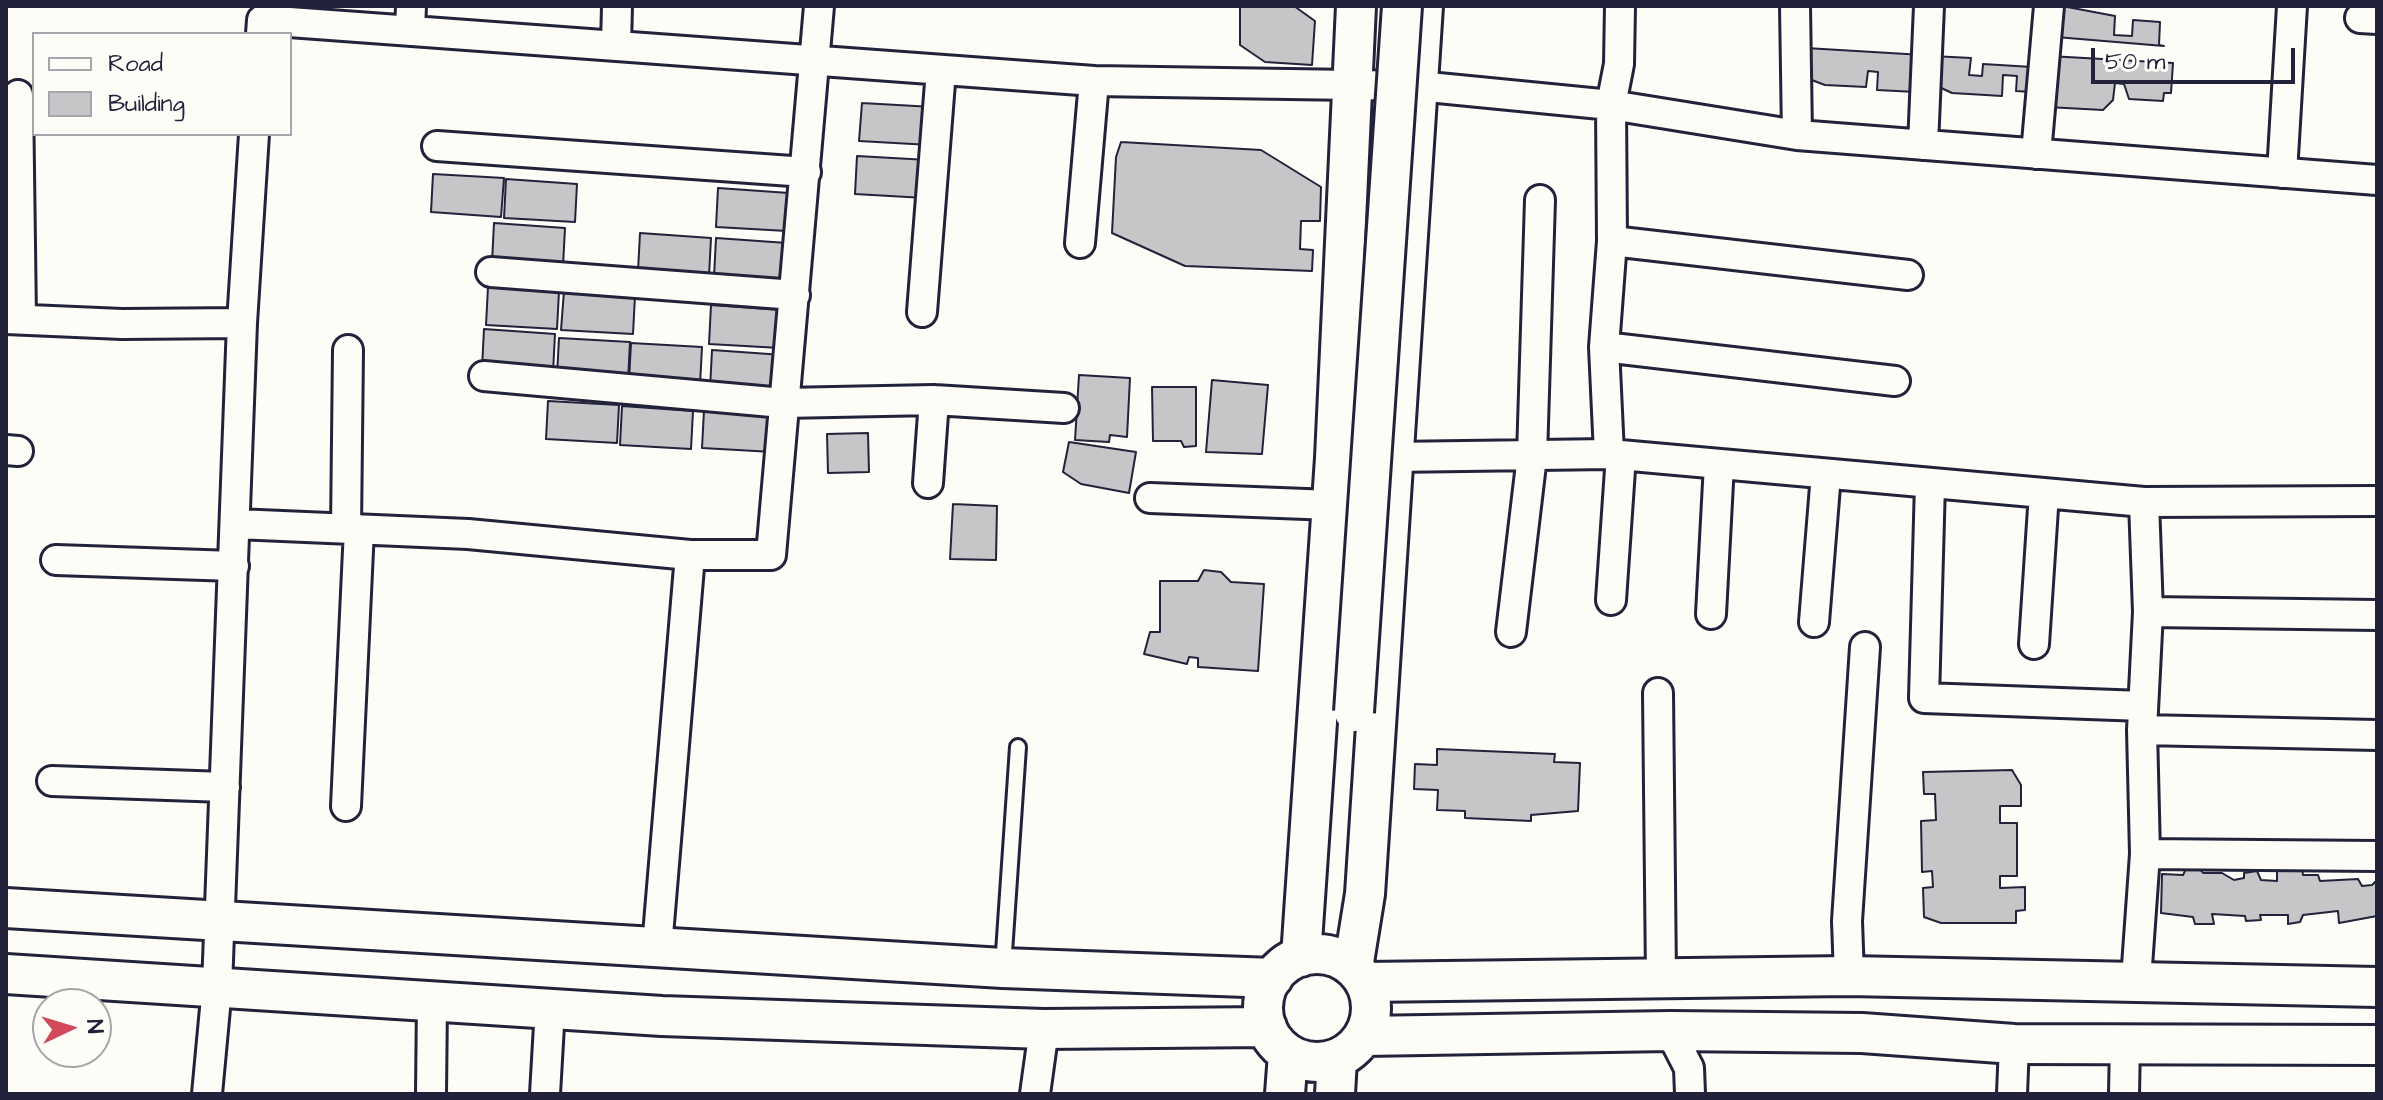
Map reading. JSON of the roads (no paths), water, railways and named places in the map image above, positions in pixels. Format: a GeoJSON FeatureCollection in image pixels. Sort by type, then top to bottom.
{"type":"FeatureCollection","features":[{"type":"Feature","properties":{"kind":"street"},"geometry":{"type":"LineString","coordinates":[[616,46],[617,6]]}},
{"type":"Feature","properties":{"kind":"street"},"geometry":{"type":"LineString","coordinates":[[236,524],[468,534],[690,555],[771,555],[819,6]]}},
{"type":"Feature","properties":{"kind":"street"},"geometry":{"type":"LineString","coordinates":[[1305,888],[1332,505],[1356,6]]}},
{"type":"Feature","properties":{"kind":"street"},"geometry":{"type":"LineString","coordinates":[[1365,894],[1349,789],[1346,704],[1383,6]]}},
{"type":"Feature","properties":{"kind":"street"},"geometry":{"type":"LineString","coordinates":[[1285,1094],[1278,1041],[1263,1011],[1287,968],[1330,793],[1346,704],[1402,6]]}},
{"type":"Feature","properties":{"kind":"street"},"geometry":{"type":"LineString","coordinates":[[1359,975],[1423,6]]}},
{"type":"Feature","properties":{"kind":"street"},"geometry":{"type":"LineString","coordinates":[[1611,600],[1615,455],[1604,347],[1612,241],[1611,105],[1619,64],[1620,6]]}},
{"type":"Feature","properties":{"kind":"street"},"geometry":{"type":"LineString","coordinates":[[1795,6],[1797,135]]}},
{"type":"Feature","properties":{"kind":"street"},"geometry":{"type":"LineString","coordinates":[[1923,145],[1929,6]]}},
{"type":"Feature","properties":{"kind":"street"},"geometry":{"type":"LineString","coordinates":[[2036,154],[2049,6]]}},
{"type":"Feature","properties":{"kind":"street"},"geometry":{"type":"LineString","coordinates":[[262,20],[410,18],[616,46],[1094,81],[1418,86],[1611,105],[1797,135],[2377,180]]}},
{"type":"Feature","properties":{"kind":"street"},"geometry":{"type":"LineString","coordinates":[[2282,173],[2283,22]]}},
{"type":"Feature","properties":{"kind":"street"},"geometry":{"type":"LineString","coordinates":[[922,312],[941,70]]}},
{"type":"Feature","properties":{"kind":"street"},"geometry":{"type":"LineString","coordinates":[[1080,243],[1094,81]]}},
{"type":"Feature","properties":{"kind":"street"},"geometry":{"type":"LineString","coordinates":[[18,95],[12,199],[14,319],[122,324],[242,323]]}},
{"type":"Feature","properties":{"kind":"street"},"geometry":{"type":"LineString","coordinates":[[207,1094],[217,987],[242,323],[254,136]]}},
{"type":"Feature","properties":{"kind":"street"},"geometry":{"type":"LineString","coordinates":[[437,146],[806,172]]}},
{"type":"Feature","properties":{"kind":"street"},"geometry":{"type":"LineString","coordinates":[[1511,632],[1532,456],[1540,200]]}},
{"type":"Feature","properties":{"kind":"street"},"geometry":{"type":"LineString","coordinates":[[1612,241],[1908,275]]}},
{"type":"Feature","properties":{"kind":"street"},"geometry":{"type":"LineString","coordinates":[[491,272],[795,295]]}},
{"type":"Feature","properties":{"kind":"street"},"geometry":{"type":"LineString","coordinates":[[1604,347],[1895,381]]}},
{"type":"Feature","properties":{"kind":"street"},"geometry":{"type":"LineString","coordinates":[[346,806],[352,529],[348,350]]}},
{"type":"Feature","properties":{"kind":"street"},"geometry":{"type":"LineString","coordinates":[[484,376],[783,403],[934,400],[1064,408]]}},
{"type":"Feature","properties":{"kind":"street"},"geometry":{"type":"LineString","coordinates":[[928,483],[934,400]]}},
{"type":"Feature","properties":{"kind":"street"},"geometry":{"type":"LineString","coordinates":[[1392,457],[1615,455],[2144,502],[2377,501]]}},
{"type":"Feature","properties":{"kind":"street"},"geometry":{"type":"LineString","coordinates":[[1711,614],[1719,464]]}},
{"type":"Feature","properties":{"kind":"street"},"geometry":{"type":"LineString","coordinates":[[1814,622],[1826,474]]}},
{"type":"Feature","properties":{"kind":"street"},"geometry":{"type":"LineString","coordinates":[[1930,483],[1924,698],[2377,735]]}},
{"type":"Feature","properties":{"kind":"street"},"geometry":{"type":"LineString","coordinates":[[2034,644],[2044,493]]}},
{"type":"Feature","properties":{"kind":"street"},"geometry":{"type":"LineString","coordinates":[[1150,498],[1332,505]]}},
{"type":"Feature","properties":{"kind":"street"},"geometry":{"type":"LineString","coordinates":[[2136,980],[2145,854],[2143,718],[2148,612],[2144,502]]}},
{"type":"Feature","properties":{"kind":"street"},"geometry":{"type":"LineString","coordinates":[[657,947],[690,555]]}},
{"type":"Feature","properties":{"kind":"street"},"geometry":{"type":"LineString","coordinates":[[56,560],[234,566]]}},
{"type":"Feature","properties":{"kind":"street"},"geometry":{"type":"LineString","coordinates":[[2148,612],[2377,615]]}},
{"type":"Feature","properties":{"kind":"street"},"geometry":{"type":"LineString","coordinates":[[1849,976],[1847,921],[1865,647]]}},
{"type":"Feature","properties":{"kind":"street"},"geometry":{"type":"LineString","coordinates":[[1658,693],[1661,978]]}},
{"type":"Feature","properties":{"kind":"street"},"geometry":{"type":"LineString","coordinates":[[52,781],[225,787]]}},
{"type":"Feature","properties":{"kind":"street"},"geometry":{"type":"LineString","coordinates":[[2145,854],[2377,856]]}},
{"type":"Feature","properties":{"kind":"street"},"geometry":{"type":"LineString","coordinates":[[6,908],[1003,968],[1287,968],[1319,954],[1337,958],[1359,975],[1371,999],[1370,1018],[1346,1063]]}},
{"type":"Feature","properties":{"kind":"street"},"geometry":{"type":"LineString","coordinates":[[6,974],[550,1008],[1278,1041],[1304,1061],[1321,1063],[1670,1031],[1862,1033],[2014,1044],[2377,1045]]}},
{"type":"Feature","properties":{"kind":"street"},"geometry":{"type":"LineString","coordinates":[[1359,975],[1849,976],[2377,987]]}},
{"type":"Feature","properties":{"kind":"street"},"geometry":{"type":"LineString","coordinates":[[431,1094],[432,1001]]}},
{"type":"Feature","properties":{"kind":"street"},"geometry":{"type":"LineString","coordinates":[[545,1094],[550,1008]]}},
{"type":"Feature","properties":{"kind":"street"},"geometry":{"type":"LineString","coordinates":[[1035,1094],[1044,1029]]}},
{"type":"Feature","properties":{"kind":"street"},"geometry":{"type":"LineString","coordinates":[[1670,1031],[1689,1068],[1690,1094]]}},
{"type":"Feature","properties":{"kind":"street"},"geometry":{"type":"LineString","coordinates":[[2124,1094],[2125,1043]]}},
{"type":"Feature","properties":{"kind":"street"},"geometry":{"type":"LineString","coordinates":[[2012,1094],[2014,1044]]}},
{"type":"Feature","properties":{"kind":"lane"},"geometry":{"type":"LineString","coordinates":[[1003,968],[1018,747]]}}]}
